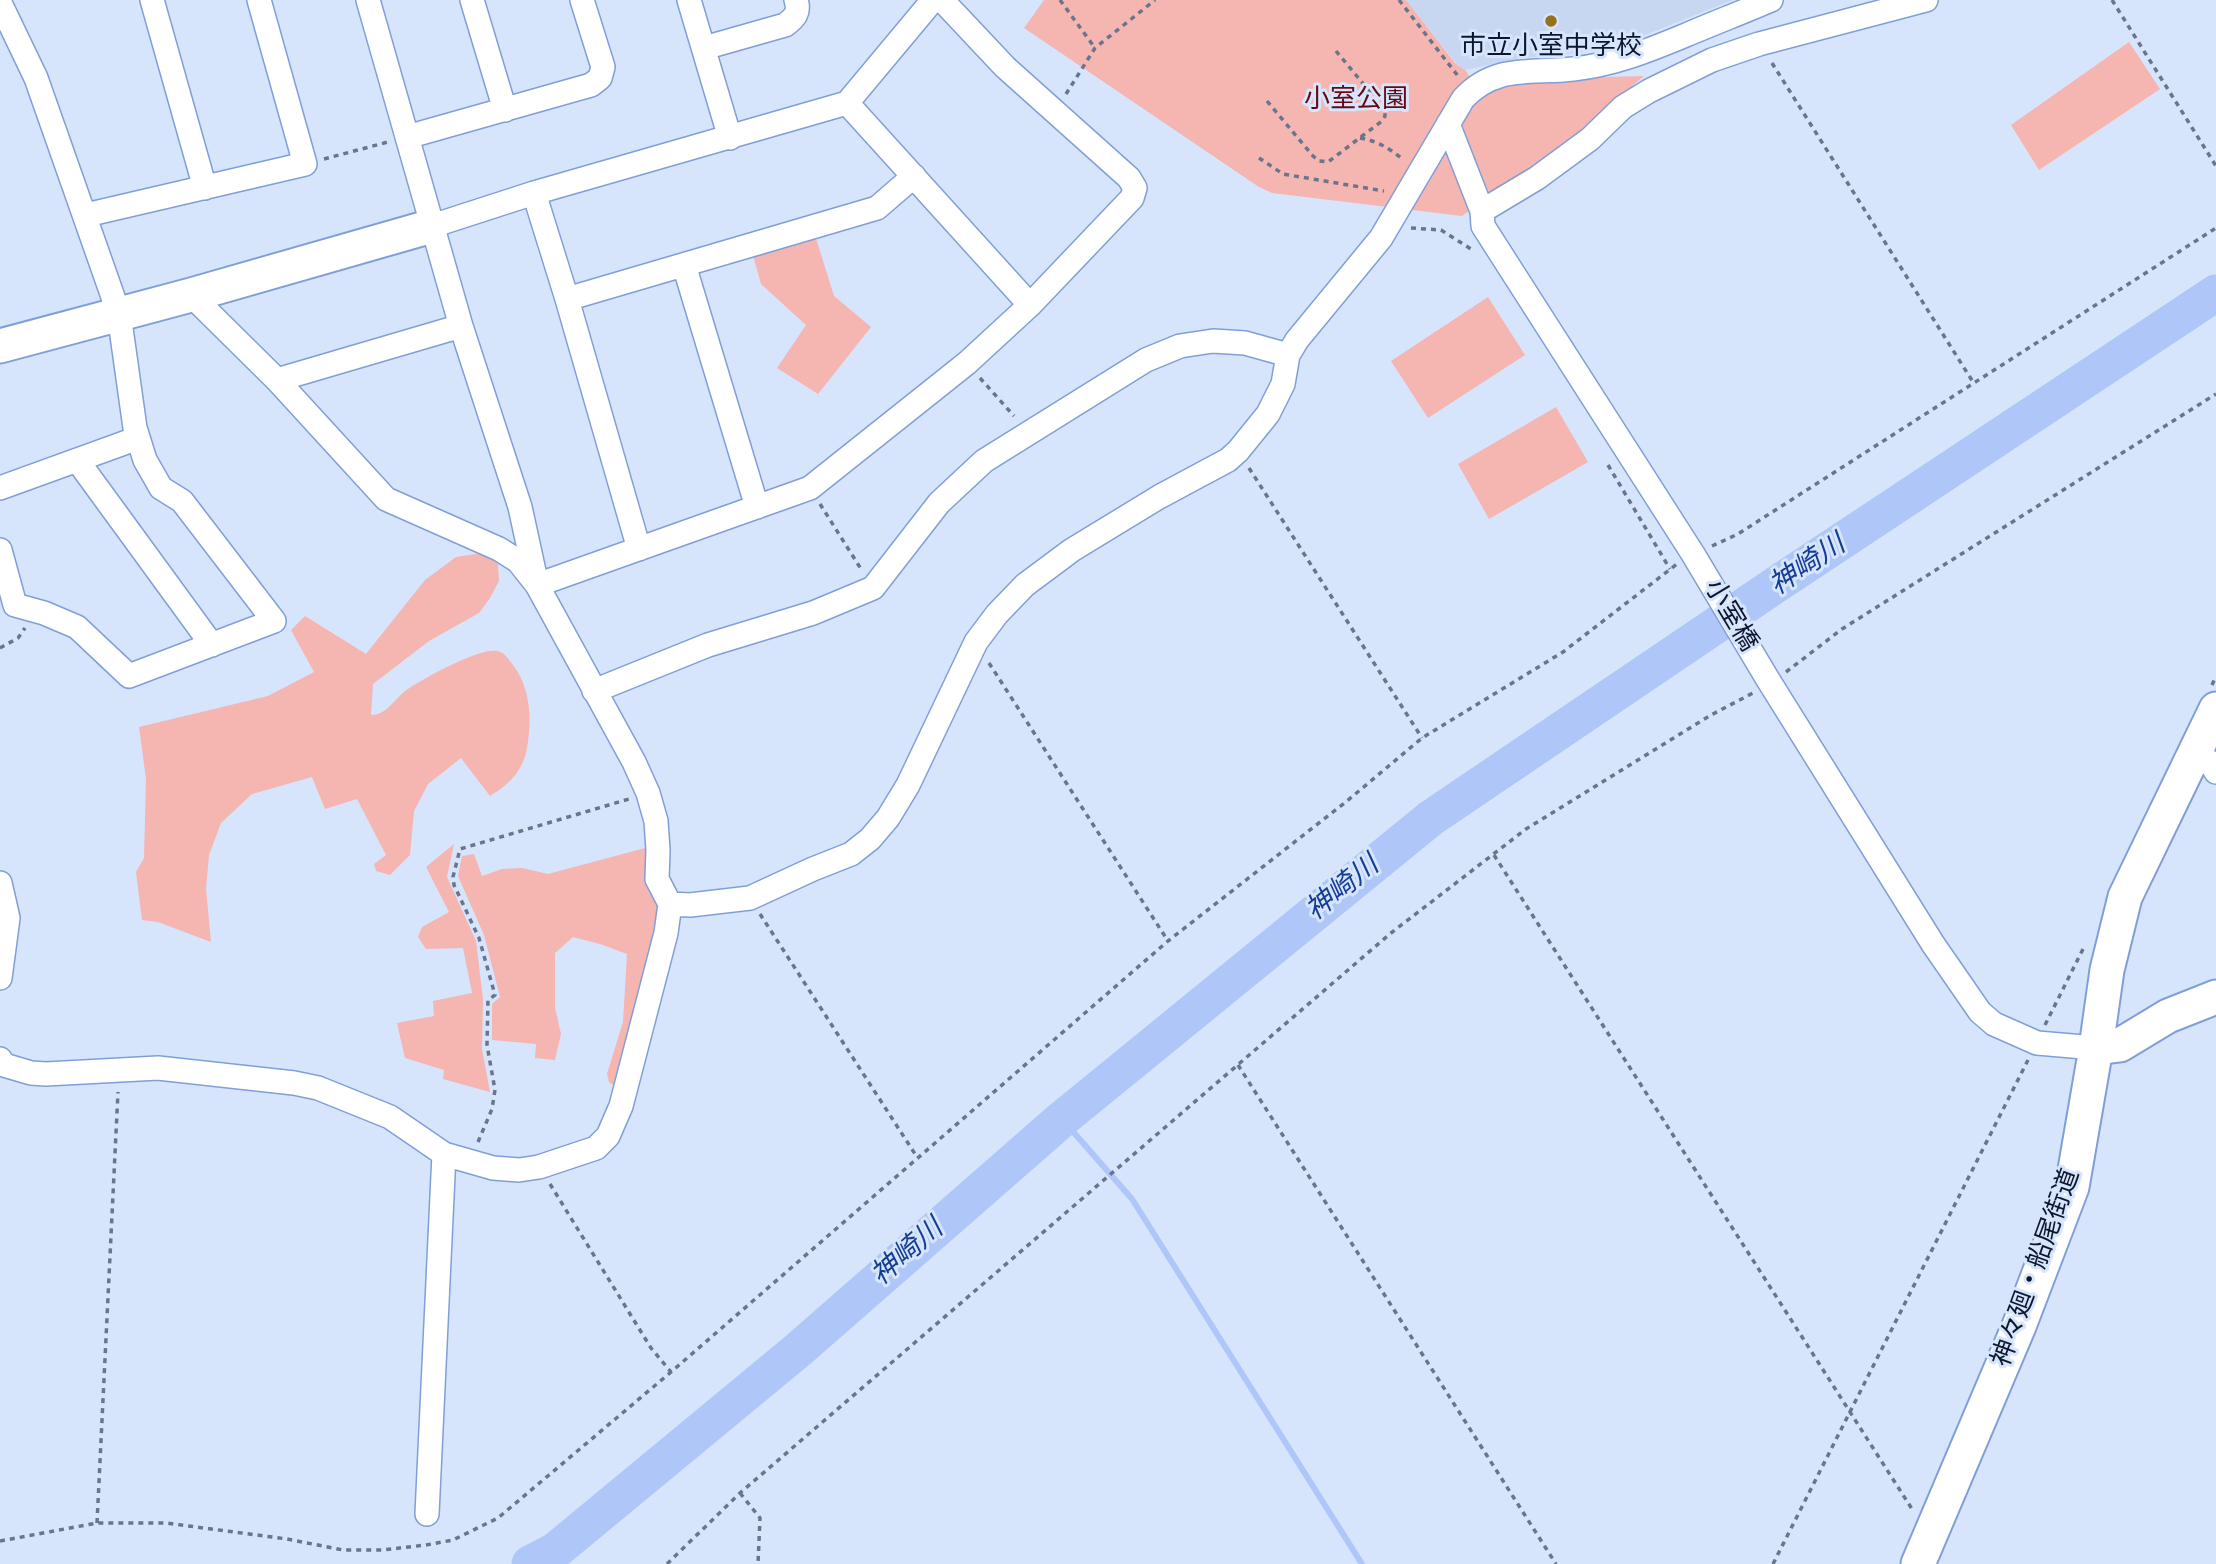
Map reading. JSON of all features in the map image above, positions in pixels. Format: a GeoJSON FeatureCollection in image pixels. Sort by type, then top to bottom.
{"type":"FeatureCollection","features":[{"type":"Feature","properties":{"kind":"street"},"geometry":{"type":"LineString","coordinates":[[152,0],[205,188]]}},
{"type":"Feature","properties":{"kind":"street"},"geometry":{"type":"LineString","coordinates":[[86,215],[305,164],[259,0]]}},
{"type":"Feature","properties":{"kind":"street"},"geometry":{"type":"LineString","coordinates":[[368,0],[461,326],[520,506],[537,585]]}},
{"type":"Feature","properties":{"kind":"street"},"geometry":{"type":"LineString","coordinates":[[472,0],[505,110]]}},
{"type":"Feature","properties":{"kind":"street"},"geometry":{"type":"LineString","coordinates":[[407,137],[591,85],[600,78],[603,67],[582,0]]}},
{"type":"Feature","properties":{"kind":"street"},"geometry":{"type":"LineString","coordinates":[[689,0],[730,138]]}},
{"type":"Feature","properties":{"kind":"street"},"geometry":{"type":"LineString","coordinates":[[704,48],[785,25],[795,18],[798,8],[796,0]]}},
{"type":"Feature","properties":{"kind":"street"},"geometry":{"type":"LineString","coordinates":[[0,346],[432,226],[534,193],[847,103],[933,0]]}},
{"type":"Feature","properties":{"kind":"street"},"geometry":{"type":"LineString","coordinates":[[537,585],[810,488],[967,363],[1030,305],[1132,198],[1135,188],[1129,178],[1005,67],[942,0]]}},
{"type":"Feature","properties":{"kind":"street"},"geometry":{"type":"LineString","coordinates":[[670,904],[690,905],[750,898],[851,854],[870,839],[888,818],[908,785],[976,642],[997,614],[1025,585],[1072,550],[1159,497],[1228,460],[1268,414],[1283,384],[1288,355],[1297,340],[1381,238],[1475,85],[1521,71],[1575,69],[1633,57],[1771,0]]}},
{"type":"Feature","properties":{"kind":"street"},"geometry":{"type":"LineString","coordinates":[[1482,211],[1536,178],[1590,139],[1623,107],[1649,90],[1712,60],[1759,44],[1926,0]]}},
{"type":"Feature","properties":{"kind":"street"},"geometry":{"type":"LineString","coordinates":[[0,3],[36,78],[120,314],[135,428],[145,460],[161,488],[182,501],[274,621],[130,676],[76,627],[36,610],[15,605],[0,550]]}},
{"type":"Feature","properties":{"kind":"street"},"geometry":{"type":"LineString","coordinates":[[847,103],[1030,305]]}},
{"type":"Feature","properties":{"kind":"street","name":"小室橋"},"geometry":{"type":"LineString","coordinates":[[1435,147],[1482,211],[1483,226],[1693,554],[1933,944],[1980,1012],[1994,1024],[2037,1042],[2096,1048]]}},
{"type":"Feature","properties":{"kind":"street"},"geometry":{"type":"LineString","coordinates":[[567,299],[877,208],[914,176]]}},
{"type":"Feature","properties":{"kind":"street"},"geometry":{"type":"LineString","coordinates":[[534,193],[639,549]]}},
{"type":"Feature","properties":{"kind":"street"},"geometry":{"type":"LineString","coordinates":[[684,265],[757,507]]}},
{"type":"Feature","properties":{"kind":"street"},"geometry":{"type":"LineString","coordinates":[[0,1059],[4,1065],[31,1073],[158,1068],[294,1083],[318,1088],[390,1117],[444,1154],[470,1163],[519,1170],[539,1167],[596,1148],[608,1136],[624,1094],[666,933],[670,904],[657,879],[656,821],[648,793],[634,762],[537,585],[518,561],[499,549],[386,499],[277,380],[191,295]]}},
{"type":"Feature","properties":{"kind":"street"},"geometry":{"type":"LineString","coordinates":[[277,380],[461,326]]}},
{"type":"Feature","properties":{"kind":"street"},"geometry":{"type":"LineString","coordinates":[[594,691],[708,645],[813,613],[873,588],[939,503],[984,461],[1146,360],[1180,346],[1213,341],[1245,343],[1288,355]]}},
{"type":"Feature","properties":{"kind":"street"},"geometry":{"type":"LineString","coordinates":[[0,488],[138,438]]}},
{"type":"Feature","properties":{"kind":"street"},"geometry":{"type":"LineString","coordinates":[[77,460],[212,645]]}},
{"type":"Feature","properties":{"kind":"street"},"geometry":{"type":"LineString","coordinates":[[2125,897],[2213,698]]}},
{"type":"Feature","properties":{"kind":"street"},"geometry":{"type":"LineString","coordinates":[[2125,897],[2214,761]]}},
{"type":"Feature","properties":{"kind":"street"},"geometry":{"type":"LineString","coordinates":[[0,883],[8,918],[0,978]]}},
{"type":"Feature","properties":{"kind":"street","name":"神々廻・船尾街道"},"geometry":{"type":"LineString","coordinates":[[1918,1564],[2019,1326],[2072,1187],[2107,970],[2125,897]]}},
{"type":"Feature","properties":{"kind":"street"},"geometry":{"type":"LineString","coordinates":[[2096,1048],[2120,1045],[2168,1016],[2216,996]]}},
{"type":"Feature","properties":{"kind":"street"},"geometry":{"type":"LineString","coordinates":[[427,1514],[444,1154]]}},
{"type":"Feature","properties":{"kind":"path"},"geometry":{"type":"LineString","coordinates":[[1060,0],[1095,48]]}},
{"type":"Feature","properties":{"kind":"path"},"geometry":{"type":"LineString","coordinates":[[1055,110],[1095,48],[1154,0]]}},
{"type":"Feature","properties":{"kind":"path"},"geometry":{"type":"LineString","coordinates":[[1399,0],[1470,92]]}},
{"type":"Feature","properties":{"kind":"path"},"geometry":{"type":"LineString","coordinates":[[2112,0],[2216,166]]}},
{"type":"Feature","properties":{"kind":"path"},"geometry":{"type":"LineString","coordinates":[[1759,44],[1973,382]]}},
{"type":"Feature","properties":{"kind":"path"},"geometry":{"type":"LineString","coordinates":[[1267,102],[1319,160],[1328,162],[1385,116],[1385,110],[1336,51]]}},
{"type":"Feature","properties":{"kind":"path"},"geometry":{"type":"LineString","coordinates":[[305,164],[407,137]]}},
{"type":"Feature","properties":{"kind":"path"},"geometry":{"type":"LineString","coordinates":[[1360,138],[1387,146],[1435,147]]}},
{"type":"Feature","properties":{"kind":"path"},"geometry":{"type":"LineString","coordinates":[[1259,158],[1283,174],[1402,203]]}},
{"type":"Feature","properties":{"kind":"path"},"geometry":{"type":"LineString","coordinates":[[1381,238],[1403,229],[1420,227],[1441,230],[1476,253]]}},
{"type":"Feature","properties":{"kind":"path"},"geometry":{"type":"LineString","coordinates":[[0,1541],[97,1523],[166,1523],[225,1529],[343,1550],[382,1550],[453,1539],[498,1518],[671,1372],[1168,941],[1348,801],[1422,738],[1563,652],[1693,554],[1738,534],[2216,228]]}},
{"type":"Feature","properties":{"kind":"path"},"geometry":{"type":"LineString","coordinates":[[967,363],[1028,432]]}},
{"type":"Feature","properties":{"kind":"path"},"geometry":{"type":"LineString","coordinates":[[667,1564],[740,1493],[1391,933],[1526,830],[1769,680],[1842,629],[2216,394]]}},
{"type":"Feature","properties":{"kind":"path"},"geometry":{"type":"LineString","coordinates":[[1238,451],[1422,738]]}},
{"type":"Feature","properties":{"kind":"path"},"geometry":{"type":"LineString","coordinates":[[1604,458],[1670,569]]}},
{"type":"Feature","properties":{"kind":"path"},"geometry":{"type":"LineString","coordinates":[[810,488],[873,588]]}},
{"type":"Feature","properties":{"kind":"path"},"geometry":{"type":"LineString","coordinates":[[0,648],[18,638],[36,610]]}},
{"type":"Feature","properties":{"kind":"path"},"geometry":{"type":"LineString","coordinates":[[976,642],[1168,941]]}},
{"type":"Feature","properties":{"kind":"path"},"geometry":{"type":"LineString","coordinates":[[2213,698],[2216,676]]}},
{"type":"Feature","properties":{"kind":"path"},"geometry":{"type":"LineString","coordinates":[[470,1163],[492,1109],[495,1090],[487,1045],[488,1000],[495,995],[479,938],[454,884],[453,877],[460,849],[648,793]]}},
{"type":"Feature","properties":{"kind":"path"},"geometry":{"type":"LineString","coordinates":[[1494,855],[1918,1520],[1935,1525]]}},
{"type":"Feature","properties":{"kind":"path"},"geometry":{"type":"LineString","coordinates":[[750,898],[917,1157]]}},
{"type":"Feature","properties":{"kind":"path"},"geometry":{"type":"LineString","coordinates":[[1773,1564],[2085,944]]}},
{"type":"Feature","properties":{"kind":"path"},"geometry":{"type":"LineString","coordinates":[[1238,1065],[1556,1564]]}},
{"type":"Feature","properties":{"kind":"path"},"geometry":{"type":"LineString","coordinates":[[97,1523],[119,1069]]}},
{"type":"Feature","properties":{"kind":"path"},"geometry":{"type":"LineString","coordinates":[[539,1167],[651,1348],[671,1372]]}},
{"type":"Feature","properties":{"kind":"path"},"geometry":{"type":"LineString","coordinates":[[740,1493],[760,1518],[758,1564]]}},
{"type":"Feature","properties":{"kind":"shaded area","name":"市立小室中学校"},"geometry":{"type":"Polygon","coordinates":[[[1406,0],[1733,0],[1625,43],[1577,53],[1522,58],[1465,70],[1457,64],[1406,0]]]}},
{"type":"Feature","properties":{"kind":"green space","name":"小室公園"},"geometry":{"type":"Polygon","coordinates":[[[1044,0],[1406,0],[1482,94],[1539,80],[1644,76],[1576,134],[1462,216],[1272,193],[1259,187],[1024,28],[1044,0]]]}},
{"type":"Feature","properties":{"kind":"green space"},"geometry":{"type":"Polygon","coordinates":[[[2129,42],[2160,89],[2039,170],[2011,125],[2129,42]]]}},
{"type":"Feature","properties":{"kind":"green space"},"geometry":{"type":"Polygon","coordinates":[[[814,232],[834,296],[871,327],[818,394],[777,368],[806,325],[761,284],[752,252],[814,232]]]}},
{"type":"Feature","properties":{"kind":"green space"},"geometry":{"type":"Polygon","coordinates":[[[1488,297],[1525,355],[1428,418],[1391,361],[1488,297]]]}},
{"type":"Feature","properties":{"kind":"green space"},"geometry":{"type":"Polygon","coordinates":[[[1556,407],[1588,462],[1489,519],[1458,464],[1556,407]]]}},
{"type":"Feature","properties":{"kind":"green space"},"geometry":{"type":"Polygon","coordinates":[[[482,553],[498,564],[499,581],[490,598],[479,613],[429,641],[373,684],[371,715],[385,710],[405,691],[450,665],[489,651],[500,652],[506,656],[523,682],[529,711],[524,759],[511,780],[490,796],[461,758],[428,784],[414,811],[410,855],[390,875],[376,871],[374,864],[386,855],[357,799],[325,809],[312,777],[252,794],[221,823],[209,855],[206,889],[211,942],[158,922],[142,920],[136,872],[144,858],[146,779],[139,727],[268,696],[314,672],[291,630],[305,616],[366,654],[425,580],[456,557],[482,553]]]}},
{"type":"Feature","properties":{"kind":"green space"},"geometry":{"type":"Polygon","coordinates":[[[454,844],[447,877],[476,941],[483,999],[482,1049],[490,1092],[443,1079],[444,1070],[405,1058],[397,1023],[434,1016],[433,1001],[472,993],[463,948],[426,949],[418,937],[422,927],[449,912],[426,867],[454,844]]]}},
{"type":"Feature","properties":{"kind":"green space"},"geometry":{"type":"Polygon","coordinates":[[[649,847],[658,904],[624,1088],[609,1082],[607,1074],[623,1022],[627,954],[600,944],[573,937],[555,953],[555,1008],[561,1034],[555,1060],[535,1058],[536,1044],[492,1040],[492,1004],[500,997],[484,935],[458,876],[462,856],[474,854],[482,876],[502,869],[522,868],[548,874],[649,847]]]}},
{"type":"Feature","properties":{"kind":"waterway","name":"神崎川"},"geometry":{"type":"LineString","coordinates":[[530,1564],[555,1551],[798,1350],[1062,1119],[1431,818],[1774,586],[2216,293]]}},
{"type":"Feature","properties":{"kind":"waterway"},"geometry":{"type":"LineString","coordinates":[[1062,1119],[1132,1199],[1362,1564]]}},
{"type":"Feature","properties":{"kind":"place","name":"市立小室中学校"},"geometry":{"type":"Point","coordinates":[1551,21]}}]}
